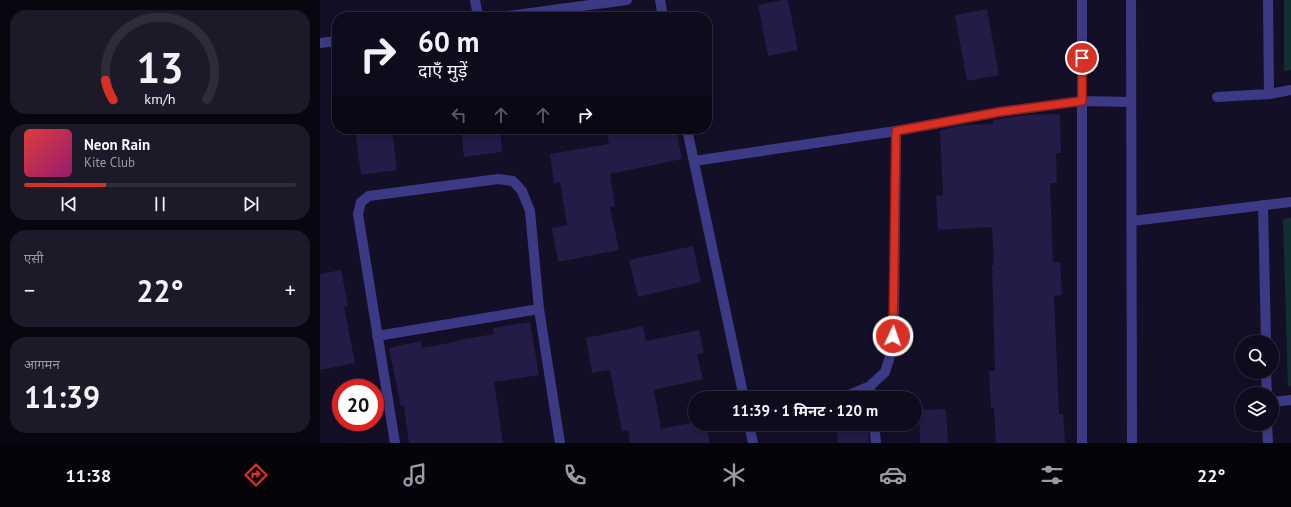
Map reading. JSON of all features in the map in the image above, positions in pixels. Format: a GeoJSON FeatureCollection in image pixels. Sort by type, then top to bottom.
{"type":"FeatureCollection","features":[{"type":"Feature","properties":{"kind":"street"},"geometry":{"type":"LineString","coordinates":[[475,0],[477,12]]}},
{"type":"Feature","properties":{"kind":"street"},"geometry":{"type":"LineString","coordinates":[[537,12],[627,0]]}},
{"type":"Feature","properties":{"kind":"street"},"geometry":{"type":"LineString","coordinates":[[660,0],[662,12]]}},
{"type":"Feature","properties":{"kind":"street"},"geometry":{"type":"LineString","coordinates":[[1082,0],[1082,443]]}},
{"type":"Feature","properties":{"kind":"street"},"geometry":{"type":"LineString","coordinates":[[1131,0],[1132,443]]}},
{"type":"Feature","properties":{"kind":"street"},"geometry":{"type":"LineString","coordinates":[[1268,0],[1269,94]]}},
{"type":"Feature","properties":{"kind":"street"},"geometry":{"type":"LineString","coordinates":[[320,42],[332,41]]}},
{"type":"Feature","properties":{"kind":"street"},"geometry":{"type":"LineString","coordinates":[[1217,97],[1269,94],[1291,90]]}},
{"type":"Feature","properties":{"kind":"street"},"geometry":{"type":"LineString","coordinates":[[694,161],[896,131],[999,112],[1082,101],[1131,102]]}},
{"type":"Feature","properties":{"kind":"street"},"geometry":{"type":"LineString","coordinates":[[858,391],[870,386],[885,372],[892,350],[894,321],[896,131]]}},
{"type":"Feature","properties":{"kind":"street"},"geometry":{"type":"LineString","coordinates":[[688,134],[743,391]]}},
{"type":"Feature","properties":{"kind":"street"},"geometry":{"type":"LineString","coordinates":[[395,443],[358,214],[361,202],[369,196],[498,179],[514,181],[522,191],[530,211],[539,309],[560,443]]}},
{"type":"Feature","properties":{"kind":"street"},"geometry":{"type":"LineString","coordinates":[[1132,221],[1291,202]]}},
{"type":"Feature","properties":{"kind":"street"},"geometry":{"type":"LineString","coordinates":[[1263,205],[1266,335]]}},
{"type":"Feature","properties":{"kind":"street"},"geometry":{"type":"LineString","coordinates":[[377,336],[539,309]]}},
{"type":"Feature","properties":{"kind":"street"},"geometry":{"type":"LineString","coordinates":[[870,386],[870,391]]}},
{"type":"Feature","properties":{"kind":"street"},"geometry":{"type":"LineString","coordinates":[[1279,401],[1291,400]]}},
{"type":"Feature","properties":{"kind":"street"},"geometry":{"type":"LineString","coordinates":[[750,431],[753,443]]}},
{"type":"Feature","properties":{"kind":"street"},"geometry":{"type":"LineString","coordinates":[[875,431],[876,443]]}},
{"type":"Feature","properties":{"kind":"street"},"geometry":{"type":"LineString","coordinates":[[1267,431],[1268,443]]}},
{"type":"Feature","properties":{"kind":"green space"},"geometry":{"type":"Polygon","coordinates":[[[1284,0],[1291,0],[1291,70],[1284,71],[1284,0]]]}},
{"type":"Feature","properties":{"kind":"green space"},"geometry":{"type":"Polygon","coordinates":[[[1291,218],[1291,386],[1288,387],[1283,219],[1291,218]]]}},
{"type":"Feature","properties":{"kind":"building"},"geometry":{"type":"Polygon","coordinates":[[[788,0],[798,50],[768,56],[758,5],[788,0]]]}},
{"type":"Feature","properties":{"kind":"building"},"geometry":{"type":"Polygon","coordinates":[[[987,9],[999,75],[967,81],[955,15],[987,9]]]}},
{"type":"Feature","properties":{"kind":"building"},"geometry":{"type":"Polygon","coordinates":[[[1060,114],[1061,153],[1056,153],[1057,183],[1050,183],[1053,262],[1060,262],[1062,295],[1054,296],[1059,414],[1063,414],[1065,443],[996,443],[994,408],[991,408],[989,371],[995,371],[992,265],[994,265],[992,227],[938,230],[936,196],[943,195],[940,130],[963,125],[993,124],[993,120],[1027,115],[1060,114]]]}},
{"type":"Feature","properties":{"kind":"building"},"geometry":{"type":"Polygon","coordinates":[[[356,134],[393,134],[397,170],[361,175],[356,134]]]}},
{"type":"Feature","properties":{"kind":"building"},"geometry":{"type":"Polygon","coordinates":[[[462,134],[500,134],[502,152],[464,157],[462,134]]]}},
{"type":"Feature","properties":{"kind":"building"},"geometry":{"type":"Polygon","coordinates":[[[607,134],[677,134],[682,159],[610,174],[615,206],[610,207],[619,250],[558,262],[552,228],[567,225],[560,182],[554,183],[550,154],[609,143],[607,134]]]}},
{"type":"Feature","properties":{"kind":"building"},"geometry":{"type":"Polygon","coordinates":[[[693,246],[701,282],[638,297],[629,260],[693,246]]]}},
{"type":"Feature","properties":{"kind":"building"},"geometry":{"type":"Polygon","coordinates":[[[341,270],[348,306],[344,307],[355,363],[320,370],[320,274],[341,270]]]}},
{"type":"Feature","properties":{"kind":"building"},"geometry":{"type":"Polygon","coordinates":[[[530,322],[539,375],[494,382],[503,443],[409,443],[404,406],[401,407],[389,348],[421,341],[422,348],[494,334],[493,328],[530,322]]]}},
{"type":"Feature","properties":{"kind":"building"},"geometry":{"type":"Polygon","coordinates":[[[643,326],[646,341],[699,330],[704,353],[697,355],[703,379],[654,390],[661,429],[688,423],[688,431],[707,431],[710,443],[630,443],[628,430],[622,431],[610,370],[592,373],[586,338],[643,326]]]}},
{"type":"Feature","properties":{"kind":"building"},"geometry":{"type":"Polygon","coordinates":[[[946,409],[948,443],[920,443],[920,431],[922,431],[922,410],[946,409]]]}},
{"type":"Feature","properties":{"kind":"building"},"geometry":{"type":"Polygon","coordinates":[[[836,431],[868,431],[869,443],[838,443],[836,431]]]}},
{"type":"Feature","properties":{"kind":"route"},"geometry":{"type":"LineString","coordinates":[[893,336],[896,131],[999,112],[1082,101],[1082,58]]}}]}
